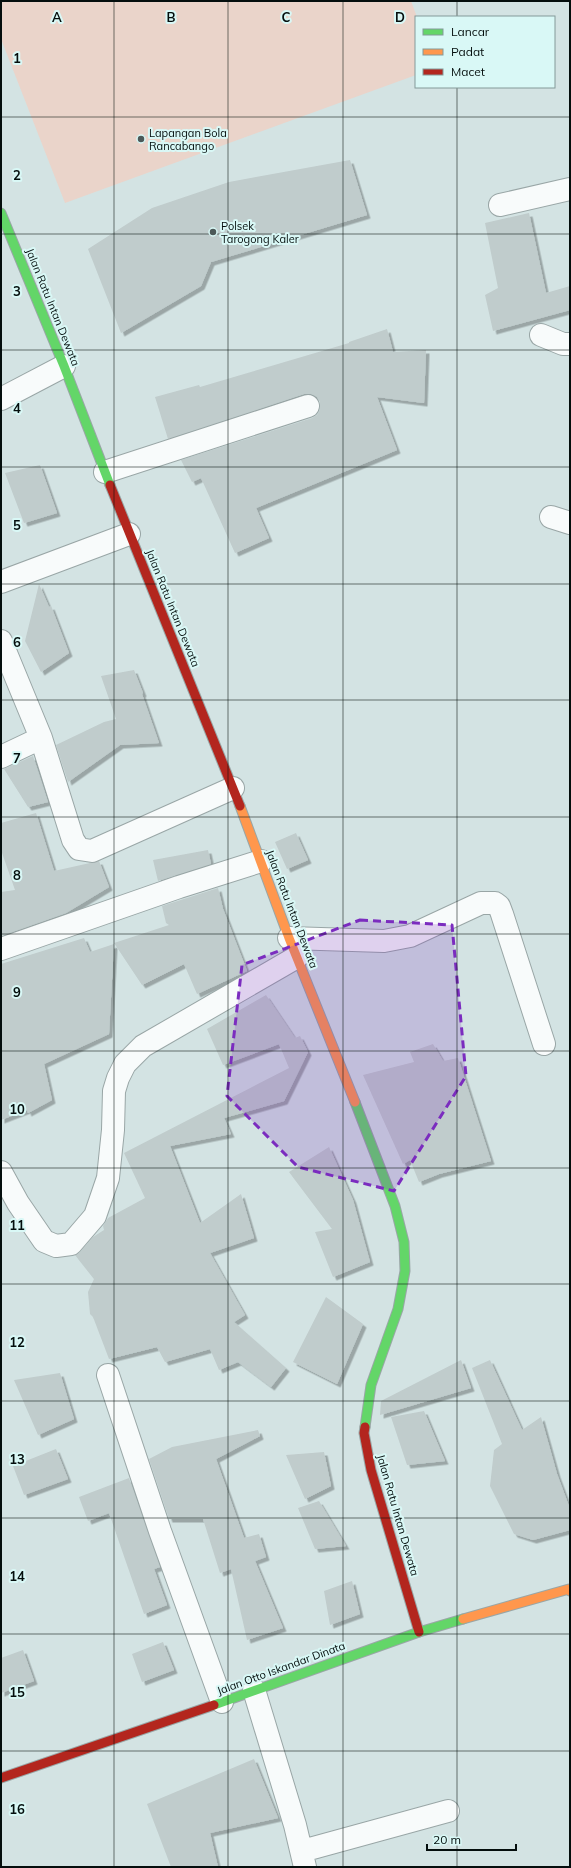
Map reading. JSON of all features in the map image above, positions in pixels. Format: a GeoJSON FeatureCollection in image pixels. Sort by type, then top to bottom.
{"type":"FeatureCollection","features":[{"type":"Feature","properties":{"kind":"street"},"geometry":{"type":"LineString","coordinates":[[500,205],[570,190]]}},
{"type":"Feature","properties":{"kind":"street","name":"Jalan Ratu Intan Dewata"},"geometry":{"type":"LineString","coordinates":[[1,213],[64,366],[129,534],[233,788],[293,947],[372,1144],[394,1206],[404,1242],[404,1271],[398,1309],[371,1385],[364,1433],[371,1470],[419,1632]]}},
{"type":"Feature","properties":{"kind":"street"},"geometry":{"type":"LineString","coordinates":[[540,335],[563,344],[570,344]]}},
{"type":"Feature","properties":{"kind":"street"},"geometry":{"type":"LineString","coordinates":[[1,399],[64,366]]}},
{"type":"Feature","properties":{"kind":"street"},"geometry":{"type":"LineString","coordinates":[[105,472],[308,406]]}},
{"type":"Feature","properties":{"kind":"street"},"geometry":{"type":"LineString","coordinates":[[1,582],[129,534]]}},
{"type":"Feature","properties":{"kind":"street"},"geometry":{"type":"LineString","coordinates":[[1,641],[41,738],[74,840],[79,850],[92,851],[233,788]]}},
{"type":"Feature","properties":{"kind":"street"},"geometry":{"type":"LineString","coordinates":[[1,757],[41,738]]}},
{"type":"Feature","properties":{"kind":"street"},"geometry":{"type":"LineString","coordinates":[[1,949],[261,861]]}},
{"type":"Feature","properties":{"kind":"street"},"geometry":{"type":"LineString","coordinates":[[1,1172],[18,1203],[44,1241],[56,1246],[71,1244],[95,1216],[108,1178],[113,1130],[114,1091],[125,1064],[144,1046],[293,947],[384,941],[410,936],[481,903],[495,903],[499,906],[502,914],[544,1044]]}},
{"type":"Feature","properties":{"kind":"street"},"geometry":{"type":"LineString","coordinates":[[108,1375],[160,1531],[222,1702]]}},
{"type":"Feature","properties":{"kind":"street","name":"Jalan Otto Iskandar Dinata"},"geometry":{"type":"LineString","coordinates":[[1,1778],[419,1632],[570,1589]]}},
{"type":"Feature","properties":{"kind":"street"},"geometry":{"type":"LineString","coordinates":[[254,1690],[303,1859],[448,1811]]}},
{"type":"Feature","properties":{"kind":"highlighted area"},"geometry":{"type":"Polygon","coordinates":[[[360,920],[452,925],[466,1076],[394,1191],[298,1167],[227,1096],[242,965],[360,920]]]}},
{"type":"Feature","properties":{"kind":"shaded area","name":"Lapangan Bola Rancabango"},"geometry":{"type":"Polygon","coordinates":[[[1,1],[411,1],[417,16],[415,16],[415,75],[65,203],[1,39],[1,1]]]}},
{"type":"Feature","properties":{"kind":"building","name":"Polsek Tarogong Kaler"},"geometry":{"type":"Polygon","coordinates":[[[350,160],[367,215],[211,262],[201,286],[121,333],[88,249],[152,208],[229,182],[350,160]]]}},
{"type":"Feature","properties":{"kind":"building"},"geometry":{"type":"Polygon","coordinates":[[[529,213],[546,293],[570,286],[570,310],[493,331],[485,295],[498,288],[485,223],[529,213]]]}},
{"type":"Feature","properties":{"kind":"building"},"geometry":{"type":"Polygon","coordinates":[[[387,329],[393,352],[426,350],[424,403],[377,397],[397,450],[256,508],[269,538],[235,553],[201,478],[192,482],[181,460],[312,418],[317,415],[320,409],[320,402],[317,397],[311,394],[304,394],[168,439],[155,397],[199,385],[200,387],[349,343],[387,329]]]}},
{"type":"Feature","properties":{"kind":"building"},"geometry":{"type":"Polygon","coordinates":[[[40,465],[57,513],[24,523],[5,473],[40,465]]]}},
{"type":"Feature","properties":{"kind":"building"},"geometry":{"type":"Polygon","coordinates":[[[39,584],[49,607],[51,606],[69,653],[41,672],[25,641],[39,584]]]}},
{"type":"Feature","properties":{"kind":"building"},"geometry":{"type":"Polygon","coordinates":[[[134,670],[159,743],[120,745],[68,782],[56,745],[104,722],[116,719],[101,676],[134,670]]]}},
{"type":"Feature","properties":{"kind":"building"},"geometry":{"type":"Polygon","coordinates":[[[33,756],[48,802],[28,807],[4,769],[33,756]]]}},
{"type":"Feature","properties":{"kind":"building"},"geometry":{"type":"Polygon","coordinates":[[[36,813],[54,871],[99,861],[109,887],[66,913],[1,936],[1,892],[15,890],[1,850],[1,823],[36,813]]]}},
{"type":"Feature","properties":{"kind":"building"},"geometry":{"type":"Polygon","coordinates":[[[296,833],[308,860],[287,869],[275,842],[296,833]]]}},
{"type":"Feature","properties":{"kind":"building"},"geometry":{"type":"Polygon","coordinates":[[[208,850],[211,864],[158,881],[153,860],[208,850]]]}},
{"type":"Feature","properties":{"kind":"building"},"geometry":{"type":"Polygon","coordinates":[[[218,888],[223,909],[247,971],[197,994],[184,964],[142,985],[114,943],[169,925],[166,923],[162,906],[218,888]]]}},
{"type":"Feature","properties":{"kind":"building"},"geometry":{"type":"Polygon","coordinates":[[[84,938],[90,952],[114,944],[109,1034],[44,1064],[52,1100],[28,1113],[27,1110],[1,1120],[1,964],[84,938]]]}},
{"type":"Feature","properties":{"kind":"building"},"geometry":{"type":"Polygon","coordinates":[[[266,995],[295,1038],[223,1065],[207,1029],[266,995]]]}},
{"type":"Feature","properties":{"kind":"building"},"geometry":{"type":"Polygon","coordinates":[[[300,1036],[308,1052],[284,1101],[224,1118],[231,1134],[170,1146],[200,1223],[241,1194],[254,1238],[210,1253],[245,1315],[234,1322],[286,1368],[271,1387],[238,1362],[219,1370],[210,1349],[165,1362],[157,1347],[109,1359],[93,1317],[90,1314],[88,1292],[94,1279],[75,1255],[80,1252],[93,1237],[104,1230],[103,1226],[108,1218],[145,1198],[124,1153],[289,1068],[279,1044],[300,1036]]]}},
{"type":"Feature","properties":{"kind":"building"},"geometry":{"type":"Polygon","coordinates":[[[433,1044],[443,1061],[458,1058],[491,1161],[439,1174],[419,1182],[410,1160],[403,1164],[363,1075],[414,1062],[410,1052],[433,1044]]]}},
{"type":"Feature","properties":{"kind":"building"},"geometry":{"type":"Polygon","coordinates":[[[329,1147],[353,1200],[370,1262],[333,1277],[315,1232],[332,1229],[289,1172],[329,1147]]]}},
{"type":"Feature","properties":{"kind":"building"},"geometry":{"type":"Polygon","coordinates":[[[326,1297],[363,1324],[337,1384],[293,1362],[326,1297]]]}},
{"type":"Feature","properties":{"kind":"building"},"geometry":{"type":"Polygon","coordinates":[[[461,1360],[471,1388],[380,1415],[381,1401],[461,1360]]]}},
{"type":"Feature","properties":{"kind":"building"},"geometry":{"type":"Polygon","coordinates":[[[490,1360],[522,1430],[541,1417],[557,1474],[570,1509],[570,1530],[533,1540],[514,1534],[490,1486],[494,1450],[502,1444],[472,1368],[490,1360]]]}},
{"type":"Feature","properties":{"kind":"building"},"geometry":{"type":"Polygon","coordinates":[[[60,1373],[74,1419],[38,1435],[14,1380],[60,1373]]]}},
{"type":"Feature","properties":{"kind":"building"},"geometry":{"type":"Polygon","coordinates":[[[424,1411],[445,1461],[407,1465],[391,1417],[424,1411]]]}},
{"type":"Feature","properties":{"kind":"building"},"geometry":{"type":"Polygon","coordinates":[[[258,1430],[260,1436],[216,1459],[244,1538],[259,1534],[266,1557],[255,1561],[283,1628],[247,1640],[231,1569],[220,1573],[203,1519],[169,1519],[149,1459],[172,1447],[258,1430]]]}},
{"type":"Feature","properties":{"kind":"building"},"geometry":{"type":"Polygon","coordinates":[[[56,1449],[68,1479],[24,1495],[13,1466],[56,1449]]]}},
{"type":"Feature","properties":{"kind":"building"},"geometry":{"type":"Polygon","coordinates":[[[324,1452],[331,1486],[305,1499],[286,1455],[324,1452]]]}},
{"type":"Feature","properties":{"kind":"building"},"geometry":{"type":"Polygon","coordinates":[[[129,1478],[160,1567],[154,1569],[167,1605],[144,1614],[109,1513],[88,1521],[79,1497],[129,1478]]]}},
{"type":"Feature","properties":{"kind":"building"},"geometry":{"type":"Polygon","coordinates":[[[319,1501],[346,1546],[315,1549],[298,1508],[319,1501]]]}},
{"type":"Feature","properties":{"kind":"building"},"geometry":{"type":"Polygon","coordinates":[[[352,1581],[360,1614],[330,1625],[324,1591],[352,1581]]]}},
{"type":"Feature","properties":{"kind":"building"},"geometry":{"type":"Polygon","coordinates":[[[163,1642],[174,1670],[142,1682],[132,1654],[163,1642]]]}},
{"type":"Feature","properties":{"kind":"building"},"geometry":{"type":"Polygon","coordinates":[[[23,1650],[34,1681],[1,1693],[1,1658],[23,1650]]]}},
{"type":"Feature","properties":{"kind":"building"},"geometry":{"type":"Polygon","coordinates":[[[254,1759],[278,1818],[210,1833],[218,1867],[171,1867],[147,1804],[254,1759]]]}},
{"type":"Feature","properties":{"kind":"traffic: fast"},"geometry":{"type":"LineString","coordinates":[[1,213],[64,366],[110,485]]}},
{"type":"Feature","properties":{"kind":"traffic: fast"},"geometry":{"type":"LineString","coordinates":[[355,1102],[395,1206],[404,1242],[405,1271],[398,1309],[371,1385],[365,1427]]}},
{"type":"Feature","properties":{"kind":"traffic: fast"},"geometry":{"type":"LineString","coordinates":[[214,1705],[419,1632],[463,1619]]}},
{"type":"Feature","properties":{"kind":"traffic: slow"},"geometry":{"type":"LineString","coordinates":[[240,806],[289,938],[355,1102]]}},
{"type":"Feature","properties":{"kind":"traffic: slow"},"geometry":{"type":"LineString","coordinates":[[463,1619],[569,1589],[570,1591]]}},
{"type":"Feature","properties":{"kind":"traffic: jam"},"geometry":{"type":"LineString","coordinates":[[110,485],[240,806]]}},
{"type":"Feature","properties":{"kind":"traffic: jam"},"geometry":{"type":"LineString","coordinates":[[365,1427],[364,1433],[371,1470],[419,1632]]}},
{"type":"Feature","properties":{"kind":"traffic: jam"},"geometry":{"type":"LineString","coordinates":[[1,1778],[214,1705]]}},
{"type":"Feature","properties":{"kind":"place","name":"Lapangan Bola Rancabango"},"geometry":{"type":"Point","coordinates":[141,139]}},
{"type":"Feature","properties":{"kind":"place","name":"Polsek Tarogong Kaler"},"geometry":{"type":"Point","coordinates":[213,232]}}]}
